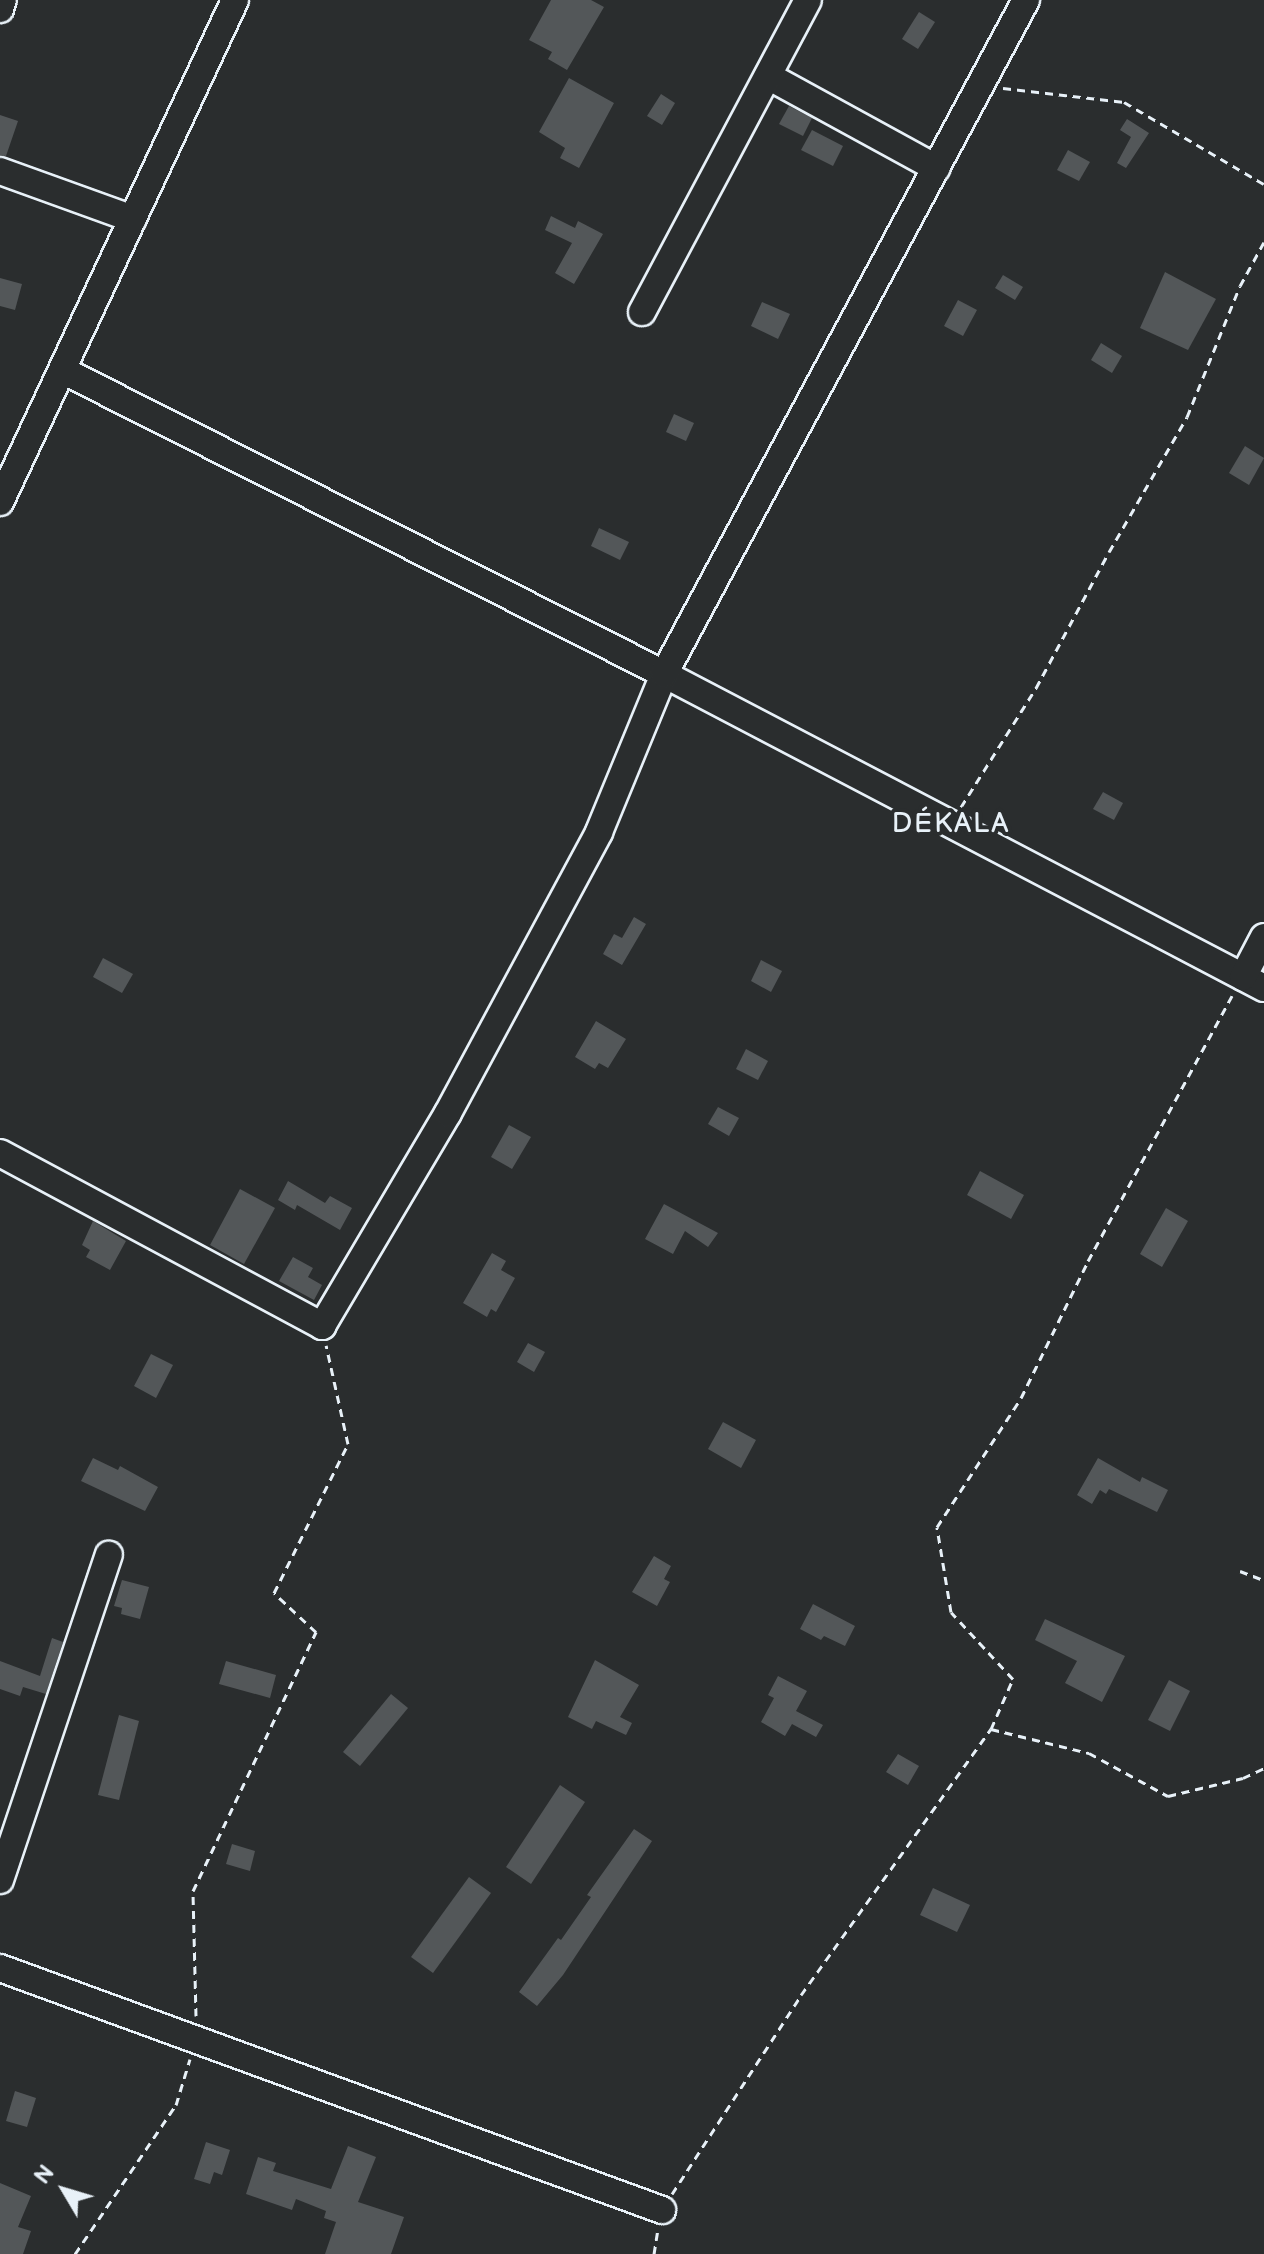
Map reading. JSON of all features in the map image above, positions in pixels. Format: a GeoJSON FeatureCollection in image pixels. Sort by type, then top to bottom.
{"type":"FeatureCollection","features":[{"type":"Feature","properties":{"kind":"street"},"geometry":{"type":"LineString","coordinates":[[0,9],[3,0]]}},
{"type":"Feature","properties":{"kind":"street"},"geometry":{"type":"LineString","coordinates":[[2,494],[235,0]]}},
{"type":"Feature","properties":{"kind":"street"},"geometry":{"type":"LineString","coordinates":[[642,312],[808,0]]}},
{"type":"Feature","properties":{"kind":"street"},"geometry":{"type":"LineString","coordinates":[[0,1153],[322,1326],[448,1113],[599,832],[664,674],[1026,0]]}},
{"type":"Feature","properties":{"kind":"street"},"geometry":{"type":"LineString","coordinates":[[768,76],[936,168]]}},
{"type":"Feature","properties":{"kind":"street"},"geometry":{"type":"LineString","coordinates":[[0,171],[133,219]]}},
{"type":"Feature","properties":{"kind":"street"},"geometry":{"type":"LineString","coordinates":[[62,370],[664,674],[1253,982],[1264,937]]}},
{"type":"Feature","properties":{"kind":"street"},"geometry":{"type":"LineString","coordinates":[[0,1880],[109,1555]]}},
{"type":"Feature","properties":{"kind":"street"},"geometry":{"type":"LineString","coordinates":[[0,1968],[197,2037],[662,2210]]}},
{"type":"Feature","properties":{"kind":"path"},"geometry":{"type":"LineString","coordinates":[[980,86],[1124,102],[1264,184]]}},
{"type":"Feature","properties":{"kind":"path"},"geometry":{"type":"LineString","coordinates":[[951,824],[1036,688],[1187,417],[1240,286],[1264,242]]}},
{"type":"Feature","properties":{"kind":"path"},"geometry":{"type":"LineString","coordinates":[[654,2254],[662,2210],[801,1995],[991,1729],[1013,1679],[951,1612],[937,1527],[1021,1398],[1088,1261],[1253,982]]}},
{"type":"Feature","properties":{"kind":"path"},"geometry":{"type":"LineString","coordinates":[[75,2254],[176,2105],[197,2037],[193,1891],[316,1632],[274,1593],[348,1444],[322,1326]]}},
{"type":"Feature","properties":{"kind":"path"},"geometry":{"type":"LineString","coordinates":[[1240,1571],[1264,1580]]}},
{"type":"Feature","properties":{"kind":"path"},"geometry":{"type":"LineString","coordinates":[[991,1729],[1089,1753],[1168,1796],[1243,1778],[1264,1768]]}},
{"type":"Feature","properties":{"kind":"building"},"geometry":{"type":"Polygon","coordinates":[[[551,0],[591,0],[604,7],[567,70],[548,59],[552,52],[529,40],[551,0]]]}},
{"type":"Feature","properties":{"kind":"building"},"geometry":{"type":"Polygon","coordinates":[[[919,12],[935,22],[918,49],[902,39],[919,12]]]}},
{"type":"Feature","properties":{"kind":"building"},"geometry":{"type":"Polygon","coordinates":[[[569,78],[614,103],[579,168],[560,158],[565,148],[539,132],[569,78]]]}},
{"type":"Feature","properties":{"kind":"building"},"geometry":{"type":"Polygon","coordinates":[[[661,94],[675,103],[662,125],[647,116],[661,94]]]}},
{"type":"Feature","properties":{"kind":"building"},"geometry":{"type":"Polygon","coordinates":[[[789,106],[812,118],[803,136],[779,124],[789,106]]]}},
{"type":"Feature","properties":{"kind":"building"},"geometry":{"type":"Polygon","coordinates":[[[0,115],[18,121],[6,156],[0,155],[0,115]]]}},
{"type":"Feature","properties":{"kind":"building"},"geometry":{"type":"Polygon","coordinates":[[[1127,119],[1149,133],[1126,168],[1117,163],[1131,137],[1120,130],[1127,119]]]}},
{"type":"Feature","properties":{"kind":"building"},"geometry":{"type":"Polygon","coordinates":[[[812,130],[843,146],[833,166],[801,150],[812,130]]]}},
{"type":"Feature","properties":{"kind":"building"},"geometry":{"type":"Polygon","coordinates":[[[1068,150],[1090,162],[1079,181],[1057,170],[1068,150]]]}},
{"type":"Feature","properties":{"kind":"building"},"geometry":{"type":"Polygon","coordinates":[[[551,216],[575,228],[578,221],[603,234],[574,284],[555,273],[572,243],[545,230],[551,216]]]}},
{"type":"Feature","properties":{"kind":"building"},"geometry":{"type":"Polygon","coordinates":[[[1165,272],[1216,299],[1188,350],[1140,328],[1165,272]]]}},
{"type":"Feature","properties":{"kind":"building"},"geometry":{"type":"Polygon","coordinates":[[[1003,275],[1023,287],[1015,300],[995,288],[1003,275]]]}},
{"type":"Feature","properties":{"kind":"building"},"geometry":{"type":"Polygon","coordinates":[[[0,278],[22,284],[15,310],[0,306],[0,278]]]}},
{"type":"Feature","properties":{"kind":"building"},"geometry":{"type":"Polygon","coordinates":[[[958,300],[977,310],[963,336],[944,326],[958,300]]]}},
{"type":"Feature","properties":{"kind":"building"},"geometry":{"type":"Polygon","coordinates":[[[762,302],[790,314],[778,339],[751,326],[762,302]]]}},
{"type":"Feature","properties":{"kind":"building"},"geometry":{"type":"Polygon","coordinates":[[[1101,343],[1122,356],[1112,373],[1091,360],[1101,343]]]}},
{"type":"Feature","properties":{"kind":"building"},"geometry":{"type":"Polygon","coordinates":[[[674,414],[694,423],[686,441],[666,432],[674,414]]]}},
{"type":"Feature","properties":{"kind":"building"},"geometry":{"type":"Polygon","coordinates":[[[1245,446],[1264,458],[1249,485],[1229,473],[1245,446]]]}},
{"type":"Feature","properties":{"kind":"building"},"geometry":{"type":"Polygon","coordinates":[[[599,528],[629,542],[620,560],[591,546],[599,528]]]}},
{"type":"Feature","properties":{"kind":"building"},"geometry":{"type":"Polygon","coordinates":[[[1103,792],[1123,803],[1114,820],[1093,809],[1103,792]]]}},
{"type":"Feature","properties":{"kind":"building"},"geometry":{"type":"Polygon","coordinates":[[[634,917],[646,924],[622,965],[603,954],[614,934],[622,938],[634,917]]]}},
{"type":"Feature","properties":{"kind":"building"},"geometry":{"type":"Polygon","coordinates":[[[103,958],[133,974],[122,993],[93,977],[103,958]]]}},
{"type":"Feature","properties":{"kind":"building"},"geometry":{"type":"Polygon","coordinates":[[[761,960],[782,971],[771,992],[751,981],[761,960]]]}},
{"type":"Feature","properties":{"kind":"building"},"geometry":{"type":"Polygon","coordinates":[[[596,1021],[626,1039],[608,1068],[599,1063],[595,1069],[575,1057],[596,1021]]]}},
{"type":"Feature","properties":{"kind":"building"},"geometry":{"type":"Polygon","coordinates":[[[746,1049],[768,1061],[758,1080],[736,1069],[746,1049]]]}},
{"type":"Feature","properties":{"kind":"building"},"geometry":{"type":"Polygon","coordinates":[[[718,1107],[739,1118],[729,1136],[708,1124],[718,1107]]]}},
{"type":"Feature","properties":{"kind":"building"},"geometry":{"type":"Polygon","coordinates":[[[509,1125],[531,1137],[512,1169],[491,1157],[509,1125]]]}},
{"type":"Feature","properties":{"kind":"building"},"geometry":{"type":"Polygon","coordinates":[[[980,1171],[1024,1195],[1011,1219],[967,1195],[980,1171]]]}},
{"type":"Feature","properties":{"kind":"building"},"geometry":{"type":"Polygon","coordinates":[[[288,1181],[325,1203],[330,1196],[352,1208],[340,1230],[297,1205],[295,1210],[278,1200],[288,1181]]]}},
{"type":"Feature","properties":{"kind":"building"},"geometry":{"type":"Polygon","coordinates":[[[240,1189],[275,1208],[244,1264],[210,1245],[240,1189]]]}},
{"type":"Feature","properties":{"kind":"building"},"geometry":{"type":"Polygon","coordinates":[[[664,1204],[718,1233],[708,1247],[685,1231],[673,1254],[645,1239],[664,1204]]]}},
{"type":"Feature","properties":{"kind":"building"},"geometry":{"type":"Polygon","coordinates":[[[1166,1208],[1188,1221],[1162,1267],[1140,1254],[1166,1208]]]}},
{"type":"Feature","properties":{"kind":"building"},"geometry":{"type":"Polygon","coordinates":[[[93,1221],[126,1241],[110,1270],[86,1257],[90,1250],[82,1245],[93,1221]]]}},
{"type":"Feature","properties":{"kind":"building"},"geometry":{"type":"Polygon","coordinates":[[[492,1253],[506,1261],[501,1270],[515,1278],[496,1312],[491,1309],[487,1317],[463,1303],[492,1253]]]}},
{"type":"Feature","properties":{"kind":"building"},"geometry":{"type":"Polygon","coordinates":[[[293,1257],[313,1268],[308,1277],[322,1285],[314,1300],[279,1281],[293,1257]]]}},
{"type":"Feature","properties":{"kind":"building"},"geometry":{"type":"Polygon","coordinates":[[[528,1343],[545,1352],[534,1372],[517,1362],[528,1343]]]}},
{"type":"Feature","properties":{"kind":"building"},"geometry":{"type":"Polygon","coordinates":[[[151,1354],[173,1365],[156,1398],[134,1386],[151,1354]]]}},
{"type":"Feature","properties":{"kind":"building"},"geometry":{"type":"Polygon","coordinates":[[[723,1422],[756,1440],[741,1468],[708,1449],[723,1422]]]}},
{"type":"Feature","properties":{"kind":"building"},"geometry":{"type":"Polygon","coordinates":[[[93,1458],[118,1470],[120,1466],[158,1487],[145,1511],[81,1481],[93,1458]]]}},
{"type":"Feature","properties":{"kind":"building"},"geometry":{"type":"Polygon","coordinates":[[[1098,1458],[1140,1482],[1142,1477],[1168,1490],[1157,1512],[1109,1489],[1106,1494],[1100,1490],[1092,1504],[1077,1495],[1098,1458]]]}},
{"type":"Feature","properties":{"kind":"building"},"geometry":{"type":"Polygon","coordinates":[[[654,1556],[671,1566],[664,1579],[670,1582],[657,1606],[632,1592],[654,1556]]]}},
{"type":"Feature","properties":{"kind":"building"},"geometry":{"type":"Polygon","coordinates":[[[122,1580],[149,1587],[140,1619],[121,1614],[122,1608],[114,1606],[122,1580]]]}},
{"type":"Feature","properties":{"kind":"building"},"geometry":{"type":"Polygon","coordinates":[[[813,1604],[855,1626],[845,1646],[824,1636],[821,1640],[800,1629],[813,1604]]]}},
{"type":"Feature","properties":{"kind":"building"},"geometry":{"type":"Polygon","coordinates":[[[1045,1619],[1125,1656],[1102,1702],[1065,1683],[1077,1661],[1035,1640],[1045,1619]]]}},
{"type":"Feature","properties":{"kind":"building"},"geometry":{"type":"Polygon","coordinates":[[[52,1638],[63,1642],[46,1694],[23,1687],[20,1696],[0,1689],[0,1661],[40,1676],[52,1638]]]}},
{"type":"Feature","properties":{"kind":"building"},"geometry":{"type":"Polygon","coordinates":[[[595,1660],[639,1685],[620,1717],[632,1723],[626,1735],[596,1721],[592,1729],[568,1717],[595,1660]]]}},
{"type":"Feature","properties":{"kind":"building"},"geometry":{"type":"Polygon","coordinates":[[[226,1661],[276,1675],[270,1698],[219,1684],[226,1661]]]}},
{"type":"Feature","properties":{"kind":"building"},"geometry":{"type":"Polygon","coordinates":[[[778,1676],[807,1691],[796,1711],[823,1725],[816,1737],[792,1724],[785,1736],[761,1722],[774,1698],[768,1695],[778,1676]]]}},
{"type":"Feature","properties":{"kind":"building"},"geometry":{"type":"Polygon","coordinates":[[[1169,1680],[1190,1691],[1170,1731],[1148,1720],[1169,1680]]]}},
{"type":"Feature","properties":{"kind":"building"},"geometry":{"type":"Polygon","coordinates":[[[391,1694],[408,1708],[360,1766],[343,1752],[391,1694]]]}},
{"type":"Feature","properties":{"kind":"building"},"geometry":{"type":"Polygon","coordinates":[[[119,1715],[139,1721],[119,1800],[98,1795],[119,1715]]]}},
{"type":"Feature","properties":{"kind":"building"},"geometry":{"type":"Polygon","coordinates":[[[898,1754],[919,1766],[908,1785],[886,1772],[898,1754]]]}},
{"type":"Feature","properties":{"kind":"building"},"geometry":{"type":"Polygon","coordinates":[[[560,1785],[585,1802],[531,1884],[506,1867],[560,1785]]]}},
{"type":"Feature","properties":{"kind":"building"},"geometry":{"type":"Polygon","coordinates":[[[634,1829],[652,1841],[563,1975],[537,2006],[519,1992],[558,1938],[561,1940],[591,1897],[587,1895],[634,1829]]]}},
{"type":"Feature","properties":{"kind":"building"},"geometry":{"type":"Polygon","coordinates":[[[232,1844],[255,1851],[250,1871],[226,1864],[232,1844]]]}},
{"type":"Feature","properties":{"kind":"building"},"geometry":{"type":"Polygon","coordinates":[[[469,1877],[491,1893],[433,1973],[411,1957],[469,1877]]]}},
{"type":"Feature","properties":{"kind":"building"},"geometry":{"type":"Polygon","coordinates":[[[933,1888],[970,1905],[957,1932],[920,1915],[933,1888]]]}},
{"type":"Feature","properties":{"kind":"building"},"geometry":{"type":"Polygon","coordinates":[[[15,2091],[36,2098],[27,2127],[6,2121],[15,2091]]]}},
{"type":"Feature","properties":{"kind":"building"},"geometry":{"type":"Polygon","coordinates":[[[206,2142],[230,2150],[222,2175],[214,2172],[210,2184],[194,2179],[206,2142]]]}},
{"type":"Feature","properties":{"kind":"building"},"geometry":{"type":"Polygon","coordinates":[[[348,2146],[376,2157],[358,2202],[404,2217],[391,2254],[325,2254],[336,2222],[324,2218],[326,2211],[296,2199],[292,2210],[246,2194],[258,2157],[276,2163],[273,2171],[331,2189],[348,2146]]]}},
{"type":"Feature","properties":{"kind":"building"},"geometry":{"type":"Polygon","coordinates":[[[0,2183],[31,2196],[18,2227],[31,2231],[23,2254],[0,2254],[0,2183]]]}},
{"type":"Feature","properties":{"kind":"district","name":"DÉKALA"},"geometry":{"type":"Point","coordinates":[951,824]}}]}
